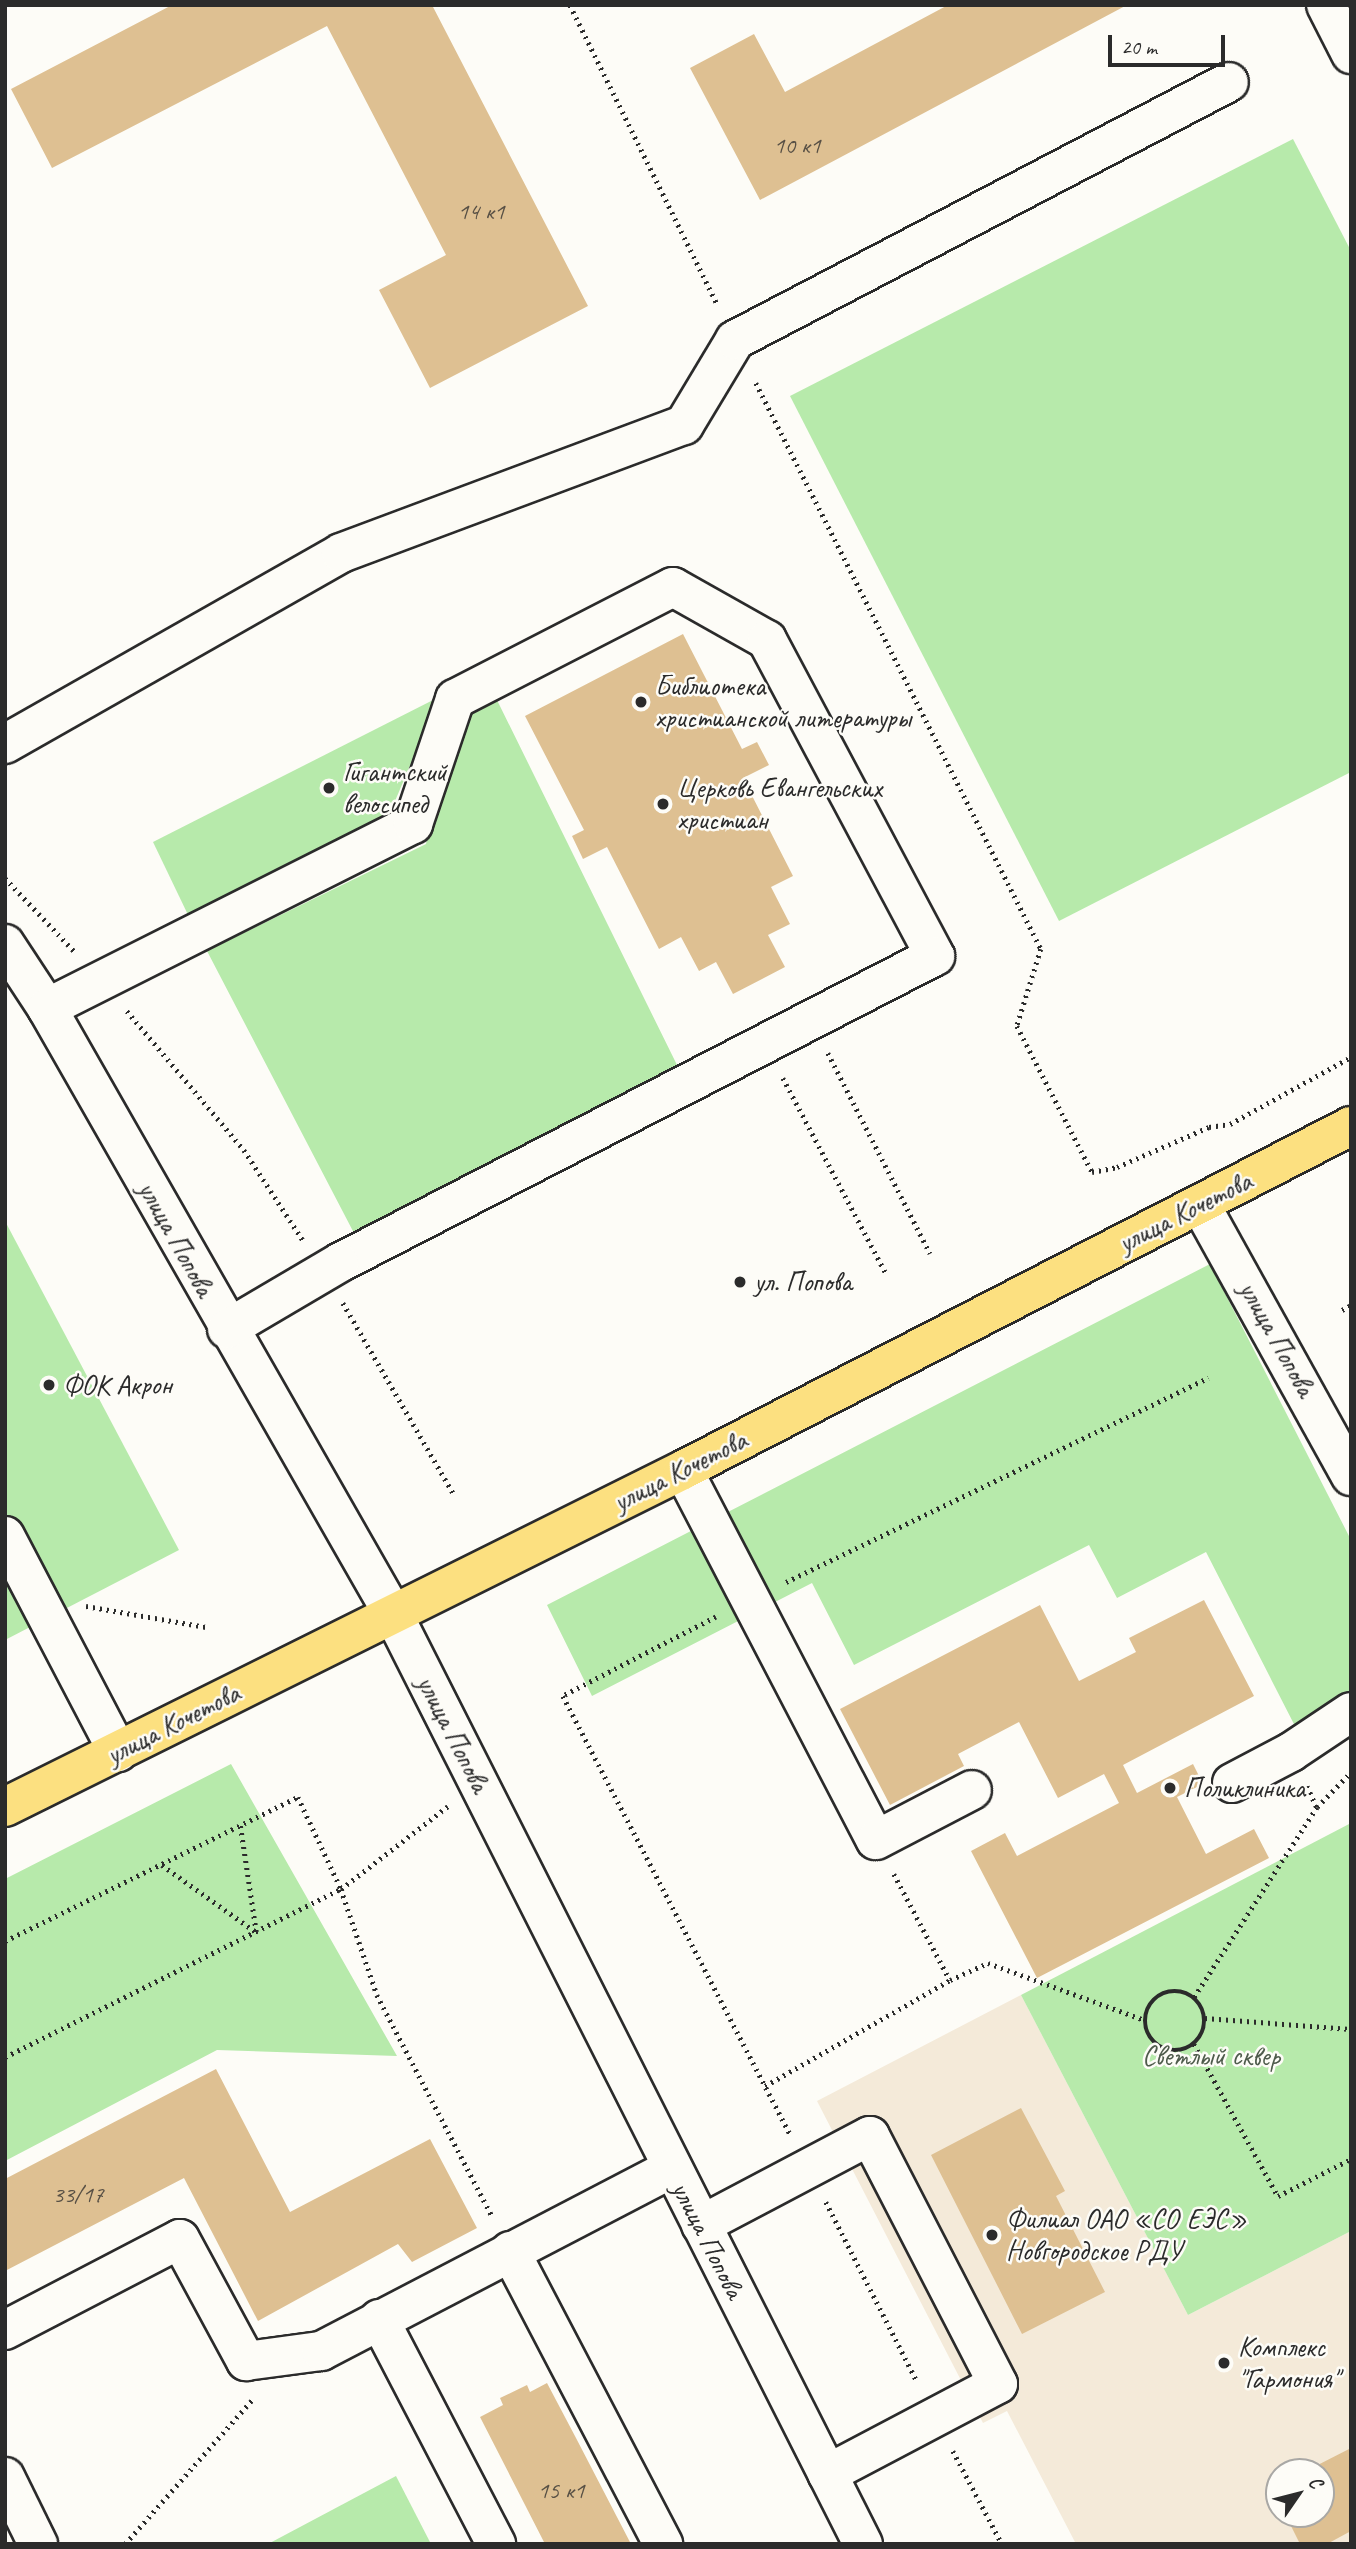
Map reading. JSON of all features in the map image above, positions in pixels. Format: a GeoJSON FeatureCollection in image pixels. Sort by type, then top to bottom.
{"type":"FeatureCollection","features":[{"type":"Feature","properties":{"kind":"main road","name":"улица Кочетова"},"geometry":{"type":"LineString","coordinates":[[5,1807],[683,1470],[1351,1126]]}},
{"type":"Feature","properties":{"kind":"street"},"geometry":{"type":"LineString","coordinates":[[1326,5],[1351,54]]}},
{"type":"Feature","properties":{"kind":"street"},"geometry":{"type":"LineString","coordinates":[[5,744],[341,553],[684,425],[735,340],[1229,82]]}},
{"type":"Feature","properties":{"kind":"street"},"geometry":{"type":"LineString","coordinates":[[47,1008],[414,824],[455,699],[673,587],[767,640],[935,956],[756,1044],[324,1272],[227,1329]]}},
{"type":"Feature","properties":{"kind":"street","name":"улица Попова"},"geometry":{"type":"LineString","coordinates":[[5,944],[47,1008],[227,1329],[393,1614],[863,2544]]}},
{"type":"Feature","properties":{"kind":"street","name":"улица Попова"},"geometry":{"type":"LineString","coordinates":[[1200,1204],[1351,1476]]}},
{"type":"Feature","properties":{"kind":"street"},"geometry":{"type":"LineString","coordinates":[[683,1470],[876,1840],[972,1790]]}},
{"type":"Feature","properties":{"kind":"street"},"geometry":{"type":"LineString","coordinates":[[5,1536],[118,1752]]}},
{"type":"Feature","properties":{"kind":"street"},"geometry":{"type":"LineString","coordinates":[[1232,1783],[1291,1752],[1351,1712]]}},
{"type":"Feature","properties":{"kind":"street"},"geometry":{"type":"LineString","coordinates":[[701,2225],[870,2136],[998,2384],[827,2474]]}},
{"type":"Feature","properties":{"kind":"street"},"geometry":{"type":"LineString","coordinates":[[5,2330],[180,2239],[246,2361],[321,2351],[672,2168]]}},
{"type":"Feature","properties":{"kind":"street"},"geometry":{"type":"LineString","coordinates":[[510,2251],[663,2544]]}},
{"type":"Feature","properties":{"kind":"street"},"geometry":{"type":"LineString","coordinates":[[379,2319],[496,2544]]}},
{"type":"Feature","properties":{"kind":"street"},"geometry":{"type":"LineString","coordinates":[[5,2477],[38,2544]]}},
{"type":"Feature","properties":{"kind":"path"},"geometry":{"type":"LineString","coordinates":[[570,5],[1041,949],[1017,1026],[1092,1172],[1117,1167],[1209,1127],[1230,1124],[1351,1056]]}},
{"type":"Feature","properties":{"kind":"path"},"geometry":{"type":"LineString","coordinates":[[5,878],[101,979],[244,1150],[324,1272],[455,1496]]}},
{"type":"Feature","properties":{"kind":"path"},"geometry":{"type":"LineString","coordinates":[[810,1018],[930,1253]]}},
{"type":"Feature","properties":{"kind":"path"},"geometry":{"type":"LineString","coordinates":[[756,1044],[792,1090],[887,1275]]}},
{"type":"Feature","properties":{"kind":"path"},"geometry":{"type":"LineString","coordinates":[[1342,1310],[1351,1305]]}},
{"type":"Feature","properties":{"kind":"path"},"geometry":{"type":"LineString","coordinates":[[1002,2544],[563,1696],[749,1600],[1208,1378]]}},
{"type":"Feature","properties":{"kind":"path"},"geometry":{"type":"LineString","coordinates":[[37,1597],[206,1628]]}},
{"type":"Feature","properties":{"kind":"path"},"geometry":{"type":"LineString","coordinates":[[1194,1997],[1317,1807],[1351,1772]]}},
{"type":"Feature","properties":{"kind":"path"},"geometry":{"type":"LineString","coordinates":[[5,1941],[298,1797],[341,1889],[377,1995],[510,2251]]}},
{"type":"Feature","properties":{"kind":"path"},"geometry":{"type":"LineString","coordinates":[[5,2057],[341,1889],[449,1806]]}},
{"type":"Feature","properties":{"kind":"path"},"geometry":{"type":"LineString","coordinates":[[240,1825],[256,1932]]}},
{"type":"Feature","properties":{"kind":"path"},"geometry":{"type":"LineString","coordinates":[[876,1840],[950,1980]]}},
{"type":"Feature","properties":{"kind":"path"},"geometry":{"type":"LineString","coordinates":[[162,1865],[256,1932]]}},
{"type":"Feature","properties":{"kind":"path"},"geometry":{"type":"LineString","coordinates":[[765,2086],[950,1980],[988,1963],[1145,2020]]}},
{"type":"Feature","properties":{"kind":"path"},"geometry":{"type":"LineString","coordinates":[[1173,1992],[1194,1997],[1205,2018],[1194,2044],[1183,2050],[1165,2049],[1150,2037],[1145,2020],[1148,2009],[1163,1994],[1173,1992]]}},
{"type":"Feature","properties":{"kind":"path"},"geometry":{"type":"LineString","coordinates":[[1205,2018],[1351,2029]]}},
{"type":"Feature","properties":{"kind":"path"},"geometry":{"type":"LineString","coordinates":[[1194,2044],[1278,2196],[1351,2159]]}},
{"type":"Feature","properties":{"kind":"path"},"geometry":{"type":"LineString","coordinates":[[125,2544],[292,2354]]}},
{"type":"Feature","properties":{"kind":"shaded area"},"geometry":{"type":"Polygon","coordinates":[[[1021,1995],[1188,2315],[1351,2231],[1351,2544],[1076,2544],[1007,2411],[983,2423],[817,2101],[1021,1995]]]}},
{"type":"Feature","properties":{"kind":"green space"},"geometry":{"type":"Polygon","coordinates":[[[1293,139],[1351,251],[1351,772],[1059,921],[790,396],[1293,139]]]}},
{"type":"Feature","properties":{"kind":"green space"},"geometry":{"type":"Polygon","coordinates":[[[495,696],[679,1069],[355,1235],[207,951],[426,844],[462,714],[495,696]]]}},
{"type":"Feature","properties":{"kind":"green space"},"geometry":{"type":"Polygon","coordinates":[[[439,697],[387,820],[190,919],[153,842],[439,697]]]}},
{"type":"Feature","properties":{"kind":"green space","name":"ФОК Акрон"},"geometry":{"type":"Polygon","coordinates":[[[5,1221],[179,1550],[5,1640],[5,1221]]]}},
{"type":"Feature","properties":{"kind":"green space"},"geometry":{"type":"Polygon","coordinates":[[[1210,1264],[1351,1540],[1351,1703],[1297,1730],[1206,1552],[1117,1598],[1089,1545],[854,1665],[812,1583],[592,1696],[547,1605],[1210,1264]]]}},
{"type":"Feature","properties":{"kind":"green space"},"geometry":{"type":"Polygon","coordinates":[[[231,1764],[397,2056],[217,2050],[5,2161],[5,1879],[231,1764]]]}},
{"type":"Feature","properties":{"kind":"green space","name":"Светлый сквер"},"geometry":{"type":"Polygon","coordinates":[[[1351,1823],[1351,2231],[1188,2315],[1021,1995],[1351,1823]]]}},
{"type":"Feature","properties":{"kind":"green space"},"geometry":{"type":"Polygon","coordinates":[[[396,2476],[431,2544],[268,2544],[396,2476]]]}},
{"type":"Feature","properties":{"kind":"building"},"geometry":{"type":"Polygon","coordinates":[[[172,5],[432,5],[588,306],[430,388],[379,290],[446,255],[327,26],[52,168],[11,89],[172,5]]]}},
{"type":"Feature","properties":{"kind":"building"},"geometry":{"type":"Polygon","coordinates":[[[948,5],[1127,5],[760,200],[690,68],[754,34],[785,92],[948,5]]]}},
{"type":"Feature","properties":{"kind":"building","name":"Церковь Евангельских христиан"},"geometry":{"type":"Polygon","coordinates":[[[683,634],[742,749],[757,742],[769,765],[743,778],[793,876],[771,887],[790,924],[768,935],[785,967],[733,994],[716,962],[699,971],[681,937],[659,949],[607,847],[583,859],[572,836],[584,830],[525,716],[683,634]]]}},
{"type":"Feature","properties":{"kind":"building","name":"Поликлиника"},"geometry":{"type":"Polygon","coordinates":[[[1204,1600],[1254,1696],[1123,1765],[1137,1793],[1193,1764],[1203,1784],[1177,1797],[1206,1854],[1254,1829],[1269,1858],[1037,1978],[971,1851],[1005,1833],[1017,1856],[1119,1803],[1104,1774],[1058,1798],[1019,1722],[958,1754],[964,1766],[890,1805],[840,1709],[1040,1605],[1079,1681],[1136,1652],[1129,1638],[1204,1600]]]}},
{"type":"Feature","properties":{"kind":"building"},"geometry":{"type":"Polygon","coordinates":[[[216,2069],[290,2212],[430,2139],[477,2228],[412,2262],[398,2244],[258,2321],[184,2178],[5,2271],[5,2179],[216,2069]]]}},
{"type":"Feature","properties":{"kind":"building"},"geometry":{"type":"Polygon","coordinates":[[[1021,2108],[1065,2191],[1056,2196],[1105,2292],[1022,2334],[931,2155],[1021,2108]]]}},
{"type":"Feature","properties":{"kind":"building"},"geometry":{"type":"Polygon","coordinates":[[[547,2383],[631,2544],[545,2544],[480,2417],[503,2405],[500,2398],[527,2385],[530,2392],[547,2383]]]}},
{"type":"Feature","properties":{"kind":"building"},"geometry":{"type":"Polygon","coordinates":[[[1351,2448],[1351,2531],[1327,2544],[1300,2544],[1292,2528],[1335,2528],[1335,2458],[1331,2458],[1351,2448]]]}},
{"type":"Feature","properties":{"kind":"place","name":"Библиотека христианской литературы"},"geometry":{"type":"Point","coordinates":[641,702]}},
{"type":"Feature","properties":{"kind":"place","name":"Гигантский велосипед"},"geometry":{"type":"Point","coordinates":[329,788]}},
{"type":"Feature","properties":{"kind":"place","name":"Церковь Евангельских христиан"},"geometry":{"type":"Point","coordinates":[663,804]}},
{"type":"Feature","properties":{"kind":"place","name":"ул. Попова"},"geometry":{"type":"Point","coordinates":[740,1282]}},
{"type":"Feature","properties":{"kind":"place","name":"ФОК Акрон"},"geometry":{"type":"Point","coordinates":[49,1385]}},
{"type":"Feature","properties":{"kind":"place","name":"Поликлиника"},"geometry":{"type":"Point","coordinates":[1170,1788]}},
{"type":"Feature","properties":{"kind":"place","name":"Филиал ОАО «СО ЕЭС» Новгородское РДУ"},"geometry":{"type":"Point","coordinates":[992,2235]}},
{"type":"Feature","properties":{"kind":"place","name":"Комплекс \"Гармония\""},"geometry":{"type":"Point","coordinates":[1224,2363]}}]}
